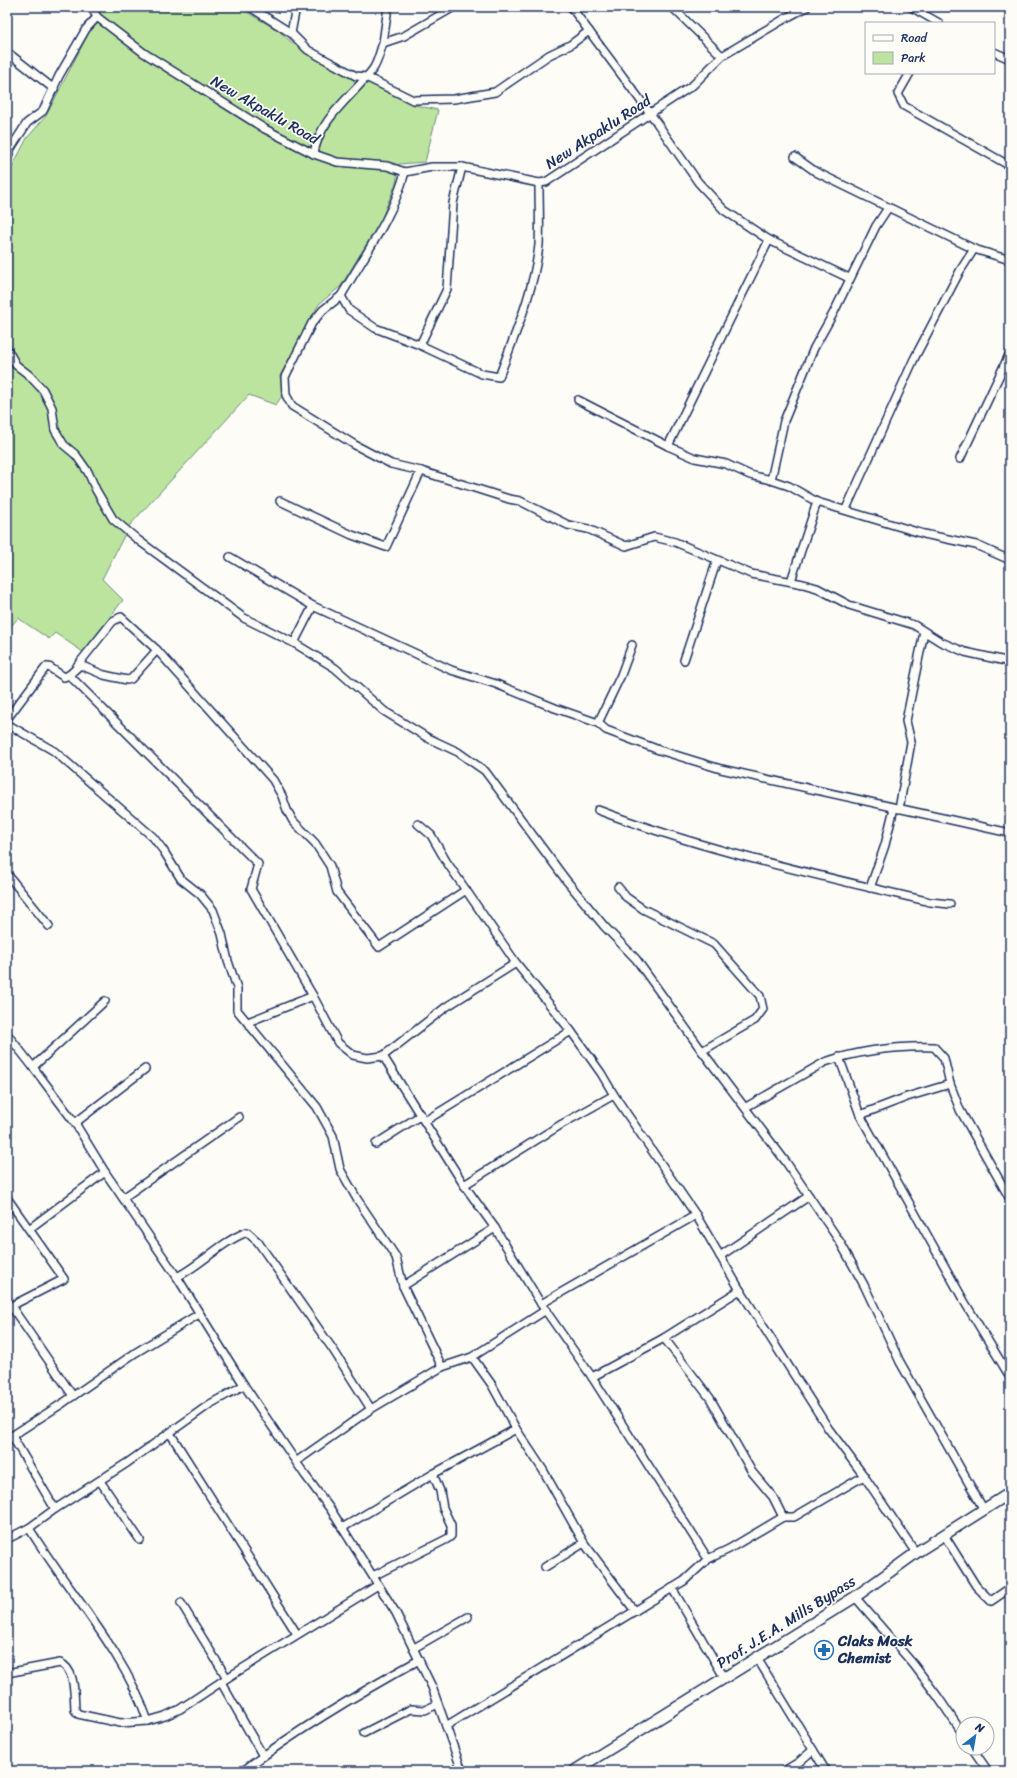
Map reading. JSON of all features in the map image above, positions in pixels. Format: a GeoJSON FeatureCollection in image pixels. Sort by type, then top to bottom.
{"type":"FeatureCollection","features":[{"type":"Feature","properties":{"kind":"street"},"geometry":{"type":"LineString","coordinates":[[250,7],[291,33],[308,50],[356,76],[366,77],[413,100],[454,99],[495,92],[549,55],[570,45],[589,31]]}},
{"type":"Feature","properties":{"kind":"street"},"geometry":{"type":"LineString","coordinates":[[291,33],[296,7]]}},
{"type":"Feature","properties":{"kind":"street"},"geometry":{"type":"LineString","coordinates":[[314,154],[315,146],[332,115],[373,68],[383,43],[388,7]]}},
{"type":"Feature","properties":{"kind":"street"},"geometry":{"type":"LineString","coordinates":[[383,43],[404,36],[454,7]]}},
{"type":"Feature","properties":{"kind":"street"},"geometry":{"type":"LineString","coordinates":[[571,7],[650,113],[698,182],[724,210],[769,240],[849,278]]}},
{"type":"Feature","properties":{"kind":"street"},"geometry":{"type":"LineString","coordinates":[[672,7],[722,56]]}},
{"type":"Feature","properties":{"kind":"street","name":"New Akpaklu Road"},"geometry":{"type":"LineString","coordinates":[[93,10],[144,53],[266,129],[314,154],[337,162],[387,166],[404,172],[432,167],[462,167],[539,183],[546,182],[693,85],[722,56],[807,7]]}},
{"type":"Feature","properties":{"kind":"street"},"geometry":{"type":"LineString","coordinates":[[911,7],[937,22]]}},
{"type":"Feature","properties":{"kind":"street"},"geometry":{"type":"LineString","coordinates":[[7,159],[11,148],[27,123],[43,111],[59,76],[86,29],[93,10]]}},
{"type":"Feature","properties":{"kind":"street"},"geometry":{"type":"LineString","coordinates":[[7,52],[54,89]]}},
{"type":"Feature","properties":{"kind":"street"},"geometry":{"type":"LineString","coordinates":[[995,52],[1010,59]]}},
{"type":"Feature","properties":{"kind":"street"},"geometry":{"type":"LineString","coordinates":[[909,74],[898,94],[904,106],[1010,166]]}},
{"type":"Feature","properties":{"kind":"street"},"geometry":{"type":"LineString","coordinates":[[795,158],[816,172],[974,249],[1010,260]]}},
{"type":"Feature","properties":{"kind":"street"},"geometry":{"type":"LineString","coordinates":[[420,345],[447,289],[453,203],[462,167]]}},
{"type":"Feature","properties":{"kind":"street"},"geometry":{"type":"LineString","coordinates":[[404,172],[401,186],[382,226],[340,296],[323,310],[312,323],[285,377],[286,395],[292,406],[355,445],[391,464],[421,471],[509,499],[520,500],[568,525],[588,529],[626,546],[654,537],[675,542],[751,574],[791,581],[817,588],[849,605],[914,625],[941,642],[965,652],[1010,662]]}},
{"type":"Feature","properties":{"kind":"street"},"geometry":{"type":"LineString","coordinates":[[340,296],[349,310],[375,328],[420,345],[482,374],[499,377],[519,326],[531,289],[539,245],[539,183]]}},
{"type":"Feature","properties":{"kind":"street"},"geometry":{"type":"LineString","coordinates":[[771,480],[784,421],[814,348],[834,312],[849,278],[888,208]]}},
{"type":"Feature","properties":{"kind":"street"},"geometry":{"type":"LineString","coordinates":[[668,446],[769,240]]}},
{"type":"Feature","properties":{"kind":"street"},"geometry":{"type":"LineString","coordinates":[[846,509],[914,359],[960,271],[974,249]]}},
{"type":"Feature","properties":{"kind":"street"},"geometry":{"type":"LineString","coordinates":[[7,349],[16,365],[30,375],[43,390],[52,408],[55,430],[64,445],[76,455],[88,472],[96,490],[113,519],[138,540],[244,618],[294,643],[335,668],[384,711],[428,738],[458,752],[484,771],[566,880],[604,926],[636,959],[702,1052],[746,1107],[809,1196],[840,1242],[864,1285],[900,1362],[984,1510]]}},
{"type":"Feature","properties":{"kind":"street"},"geometry":{"type":"LineString","coordinates":[[960,459],[1010,354]]}},
{"type":"Feature","properties":{"kind":"street"},"geometry":{"type":"LineString","coordinates":[[578,400],[668,446],[695,458],[726,464],[750,475],[789,486],[817,502],[846,509],[924,534],[976,545],[1010,560]]}},
{"type":"Feature","properties":{"kind":"street"},"geometry":{"type":"LineString","coordinates":[[280,501],[352,535],[386,547],[421,471]]}},
{"type":"Feature","properties":{"kind":"street"},"geometry":{"type":"LineString","coordinates":[[791,581],[817,502]]}},
{"type":"Feature","properties":{"kind":"street"},"geometry":{"type":"LineString","coordinates":[[230,558],[313,606],[451,670],[496,684],[555,708],[598,723],[606,730],[658,750],[721,769],[1010,833]]}},
{"type":"Feature","properties":{"kind":"street"},"geometry":{"type":"LineString","coordinates":[[684,660],[717,560]]}},
{"type":"Feature","properties":{"kind":"street"},"geometry":{"type":"LineString","coordinates":[[294,643],[313,606]]}},
{"type":"Feature","properties":{"kind":"street"},"geometry":{"type":"LineString","coordinates":[[7,719],[46,667],[49,667],[64,677],[69,675],[113,620],[122,616],[157,650],[273,780],[293,821],[315,843],[330,866],[337,892],[379,947],[466,890]]}},
{"type":"Feature","properties":{"kind":"street"},"geometry":{"type":"LineString","coordinates":[[870,888],[896,808],[911,742],[906,721],[924,632]]}},
{"type":"Feature","properties":{"kind":"street"},"geometry":{"type":"LineString","coordinates":[[598,723],[621,675],[632,645]]}},
{"type":"Feature","properties":{"kind":"street"},"geometry":{"type":"LineString","coordinates":[[77,666],[84,665],[104,675],[127,680],[135,675],[157,650]]}},
{"type":"Feature","properties":{"kind":"street"},"geometry":{"type":"LineString","coordinates":[[69,675],[258,864],[251,889],[313,996],[338,1043],[353,1055],[367,1058],[383,1056],[446,1007],[516,963]]}},
{"type":"Feature","properties":{"kind":"street"},"geometry":{"type":"LineString","coordinates":[[7,724],[54,751],[153,837],[181,879],[208,902],[213,910],[222,934],[228,961],[237,988],[237,1010],[317,1108],[333,1136],[340,1170],[357,1199],[396,1257],[403,1286],[442,1367]]}},
{"type":"Feature","properties":{"kind":"street"},"geometry":{"type":"LineString","coordinates":[[598,810],[636,825],[676,838],[870,888],[930,902],[950,904]]}},
{"type":"Feature","properties":{"kind":"street"},"geometry":{"type":"LineString","coordinates":[[418,824],[431,835],[466,890],[516,963],[571,1031],[601,1073],[614,1095],[696,1215],[740,1290],[828,1428],[864,1476],[916,1553]]}},
{"type":"Feature","properties":{"kind":"street"},"geometry":{"type":"LineString","coordinates":[[7,874],[49,926]]}},
{"type":"Feature","properties":{"kind":"street"},"geometry":{"type":"LineString","coordinates":[[618,887],[626,897],[643,909],[714,944],[760,996],[763,1009],[755,1020],[702,1052]]}},
{"type":"Feature","properties":{"kind":"street"},"geometry":{"type":"LineString","coordinates":[[248,1022],[313,996]]}},
{"type":"Feature","properties":{"kind":"street"},"geometry":{"type":"LineString","coordinates":[[33,1067],[105,1001]]}},
{"type":"Feature","properties":{"kind":"street"},"geometry":{"type":"LineString","coordinates":[[376,1144],[571,1031]]}},
{"type":"Feature","properties":{"kind":"street"},"geometry":{"type":"LineString","coordinates":[[7,1034],[75,1123],[105,1172],[177,1277],[244,1385],[342,1528],[396,1613],[414,1648],[438,1704],[462,1771]]}},
{"type":"Feature","properties":{"kind":"street"},"geometry":{"type":"LineString","coordinates":[[746,1107],[825,1062],[839,1058],[891,1050],[934,1047],[944,1058],[950,1084],[966,1120],[1010,1198]]}},
{"type":"Feature","properties":{"kind":"street"},"geometry":{"type":"LineString","coordinates":[[383,1056],[464,1185],[495,1228],[544,1307],[592,1377],[708,1559]]}},
{"type":"Feature","properties":{"kind":"street"},"geometry":{"type":"LineString","coordinates":[[839,1058],[860,1115],[964,1301],[1010,1377]]}},
{"type":"Feature","properties":{"kind":"street"},"geometry":{"type":"LineString","coordinates":[[75,1123],[146,1069]]}},
{"type":"Feature","properties":{"kind":"street"},"geometry":{"type":"LineString","coordinates":[[860,1115],[950,1084]]}},
{"type":"Feature","properties":{"kind":"street"},"geometry":{"type":"LineString","coordinates":[[464,1185],[562,1124],[614,1095]]}},
{"type":"Feature","properties":{"kind":"street"},"geometry":{"type":"LineString","coordinates":[[123,1198],[239,1117]]}},
{"type":"Feature","properties":{"kind":"street"},"geometry":{"type":"LineString","coordinates":[[29,1229],[105,1172]]}},
{"type":"Feature","properties":{"kind":"street"},"geometry":{"type":"LineString","coordinates":[[720,1256],[809,1196]]}},
{"type":"Feature","properties":{"kind":"street"},"geometry":{"type":"LineString","coordinates":[[7,1198],[64,1279],[11,1306],[73,1396]]}},
{"type":"Feature","properties":{"kind":"street"},"geometry":{"type":"LineString","coordinates":[[297,1461],[371,1409],[442,1367],[472,1357],[544,1307],[696,1215]]}},
{"type":"Feature","properties":{"kind":"street"},"geometry":{"type":"LineString","coordinates":[[403,1286],[495,1228]]}},
{"type":"Feature","properties":{"kind":"street"},"geometry":{"type":"LineString","coordinates":[[177,1277],[191,1269],[237,1236],[247,1232],[258,1242],[334,1351],[371,1409]]}},
{"type":"Feature","properties":{"kind":"street"},"geometry":{"type":"LineString","coordinates":[[592,1377],[664,1338],[740,1290]]}},
{"type":"Feature","properties":{"kind":"street"},"geometry":{"type":"LineString","coordinates":[[55,1509],[9,1437],[73,1396],[135,1353],[199,1314]]}},
{"type":"Feature","properties":{"kind":"street"},"geometry":{"type":"LineString","coordinates":[[664,1338],[710,1398],[752,1472],[773,1497],[784,1517]]}},
{"type":"Feature","properties":{"kind":"street"},"geometry":{"type":"LineString","coordinates":[[472,1357],[492,1385],[516,1429],[543,1470],[584,1543],[634,1611]]}},
{"type":"Feature","properties":{"kind":"street"},"geometry":{"type":"LineString","coordinates":[[7,1540],[29,1528],[55,1509],[100,1481],[210,1404],[244,1385]]}},
{"type":"Feature","properties":{"kind":"street"},"geometry":{"type":"LineString","coordinates":[[342,1528],[433,1474],[516,1429]]}},
{"type":"Feature","properties":{"kind":"street"},"geometry":{"type":"LineString","coordinates":[[170,1433],[297,1634]]}},
{"type":"Feature","properties":{"kind":"street"},"geometry":{"type":"LineString","coordinates":[[372,1576],[451,1536],[451,1525],[443,1508],[440,1491],[433,1474]]}},
{"type":"Feature","properties":{"kind":"street"},"geometry":{"type":"LineString","coordinates":[[446,1726],[684,1581],[708,1559],[729,1549],[784,1517],[794,1517],[864,1476]]}},
{"type":"Feature","properties":{"kind":"street"},"geometry":{"type":"LineString","coordinates":[[100,1481],[140,1540]]}},
{"type":"Feature","properties":{"kind":"street","name":"Prof. J.E.A. Mills Bypass"},"geometry":{"type":"LineString","coordinates":[[574,1771],[855,1597],[916,1553],[1010,1493]]}},
{"type":"Feature","properties":{"kind":"street"},"geometry":{"type":"LineString","coordinates":[[29,1528],[116,1656],[140,1698],[148,1721]]}},
{"type":"Feature","properties":{"kind":"street"},"geometry":{"type":"LineString","coordinates":[[944,1535],[976,1586],[992,1601],[1010,1588]]}},
{"type":"Feature","properties":{"kind":"street"},"geometry":{"type":"LineString","coordinates":[[545,1566],[584,1543]]}},
{"type":"Feature","properties":{"kind":"street"},"geometry":{"type":"LineString","coordinates":[[7,1673],[60,1663],[68,1668],[72,1677],[76,1710],[78,1714],[120,1723],[148,1721],[165,1716],[180,1709],[297,1634],[378,1585]]}},
{"type":"Feature","properties":{"kind":"street"},"geometry":{"type":"LineString","coordinates":[[672,1588],[724,1677]]}},
{"type":"Feature","properties":{"kind":"street"},"geometry":{"type":"LineString","coordinates":[[855,1597],[914,1665],[955,1722]]}},
{"type":"Feature","properties":{"kind":"street"},"geometry":{"type":"LineString","coordinates":[[181,1603],[224,1680],[263,1756]]}},
{"type":"Feature","properties":{"kind":"street"},"geometry":{"type":"LineString","coordinates":[[414,1648],[468,1617]]}},
{"type":"Feature","properties":{"kind":"street"},"geometry":{"type":"LineString","coordinates":[[757,1658],[826,1771]]}},
{"type":"Feature","properties":{"kind":"street"},"geometry":{"type":"LineString","coordinates":[[243,1771],[263,1756],[380,1681],[419,1660]]}},
{"type":"Feature","properties":{"kind":"street"},"geometry":{"type":"LineString","coordinates":[[364,1733],[410,1709],[425,1710],[438,1704]]}},
{"type":"Feature","properties":{"kind":"street"},"geometry":{"type":"LineString","coordinates":[[784,1771],[799,1762],[813,1750]]}},
{"type":"Feature","properties":{"kind":"street"},"geometry":{"type":"LineString","coordinates":[[978,1756],[988,1771]]}},
{"type":"Feature","properties":{"kind":"green space"},"geometry":{"type":"Polygon","coordinates":[[[102,7],[238,7],[279,31],[292,43],[349,75],[367,81],[414,105],[438,110],[425,162],[399,164],[396,183],[381,220],[341,286],[319,304],[280,376],[283,394],[276,405],[249,395],[129,526],[102,579],[123,600],[83,652],[55,633],[49,639],[18,618],[7,631],[7,177],[27,138],[46,116],[102,7]]]}},
{"type":"Feature","properties":{"kind":"place","name":"Claks Mosk Chemist"},"geometry":{"type":"Point","coordinates":[824,1650]}}]}
